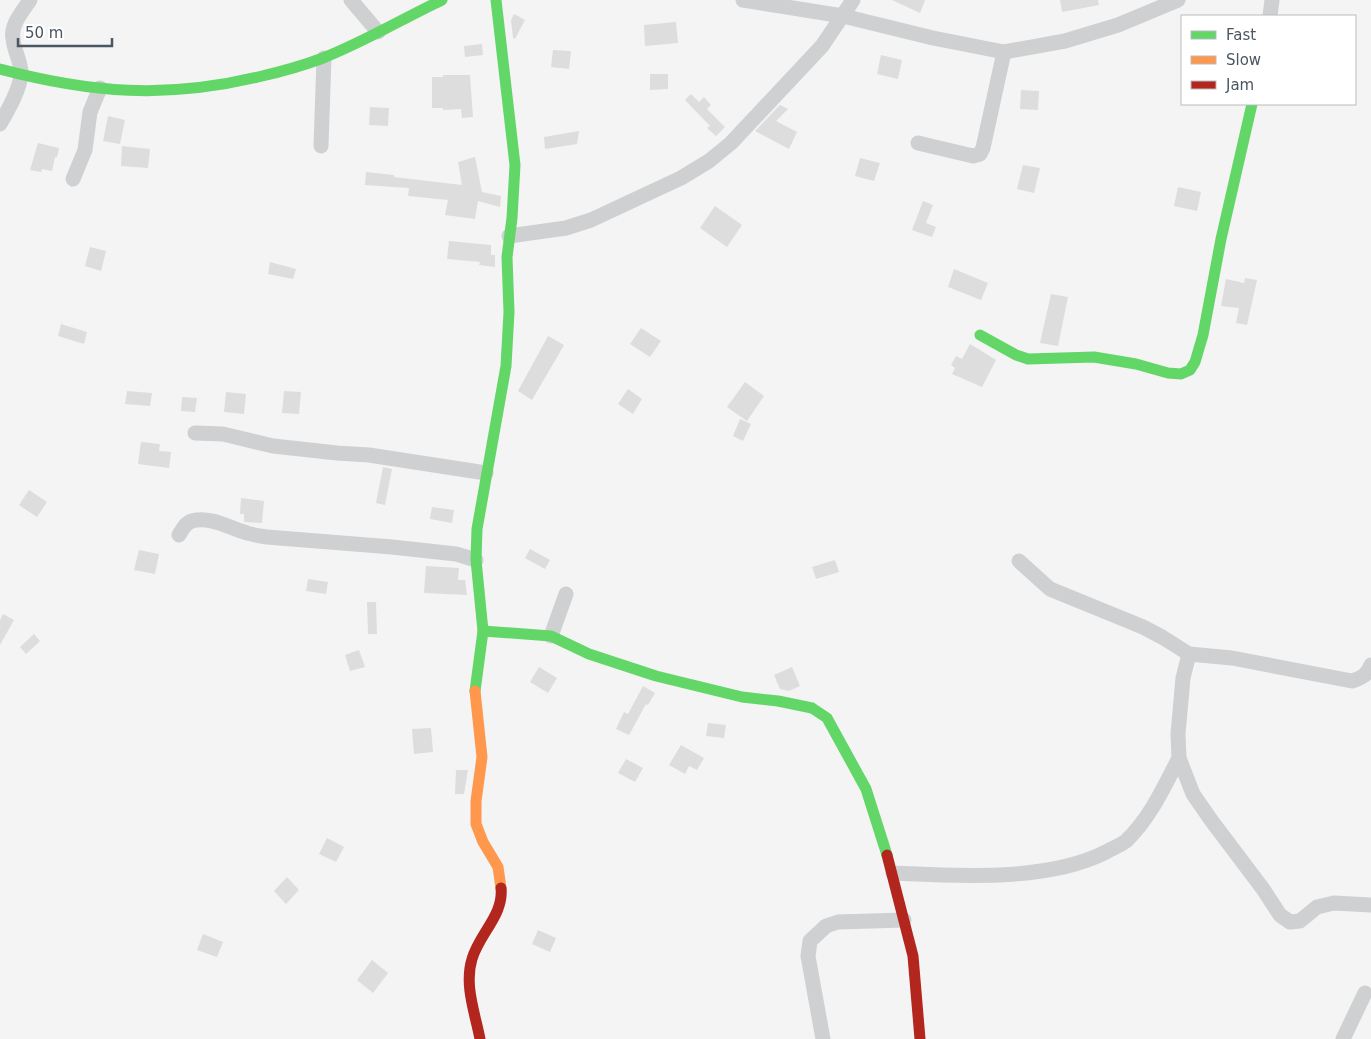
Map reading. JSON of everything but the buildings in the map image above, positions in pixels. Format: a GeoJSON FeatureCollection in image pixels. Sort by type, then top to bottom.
{"type":"FeatureCollection","features":[{"type":"Feature","properties":{"kind":"street"},"geometry":{"type":"LineString","coordinates":[[0,124],[10,107],[21,75],[19,58],[12,38],[14,28],[30,0]]}},
{"type":"Feature","properties":{"kind":"street"},"geometry":{"type":"LineString","coordinates":[[351,0],[378,32]]}},
{"type":"Feature","properties":{"kind":"street"},"geometry":{"type":"LineString","coordinates":[[0,69],[49,81],[100,88],[138,91],[195,89],[297,67],[324,58],[442,0]]}},
{"type":"Feature","properties":{"kind":"street"},"geometry":{"type":"LineString","coordinates":[[480,1039],[468,975],[472,957],[496,915],[502,892],[498,867],[483,842],[476,824],[476,800],[482,757],[474,694],[483,632],[476,560],[477,529],[506,366],[509,312],[507,256],[515,164],[496,0]]}},
{"type":"Feature","properties":{"kind":"street"},"geometry":{"type":"LineString","coordinates":[[743,0],[843,16],[933,38],[1004,52],[1065,41],[1118,25],[1178,0]]}},
{"type":"Feature","properties":{"kind":"street"},"geometry":{"type":"LineString","coordinates":[[509,236],[566,228],[591,220],[681,178],[709,161],[731,143],[822,46],[853,0]]}},
{"type":"Feature","properties":{"kind":"street"},"geometry":{"type":"LineString","coordinates":[[1270,15],[1272,0]]}},
{"type":"Feature","properties":{"kind":"street"},"geometry":{"type":"LineString","coordinates":[[918,143],[973,156],[980,154],[983,148],[1004,52]]}},
{"type":"Feature","properties":{"kind":"street"},"geometry":{"type":"LineString","coordinates":[[321,146],[324,58]]}},
{"type":"Feature","properties":{"kind":"street"},"geometry":{"type":"LineString","coordinates":[[73,179],[85,150],[90,112],[100,88]]}},
{"type":"Feature","properties":{"kind":"street"},"geometry":{"type":"LineString","coordinates":[[980,335],[1016,355],[1028,359],[1094,357],[1136,364],[1168,373],[1182,374],[1190,370],[1195,362],[1203,335],[1221,239],[1252,105]]}},
{"type":"Feature","properties":{"kind":"street"},"geometry":{"type":"LineString","coordinates":[[195,433],[223,434],[273,446],[337,454],[368,455],[486,473]]}},
{"type":"Feature","properties":{"kind":"street"},"geometry":{"type":"LineString","coordinates":[[179,535],[183,527],[192,521],[204,521],[218,523],[266,537],[456,554],[476,560]]}},
{"type":"Feature","properties":{"kind":"street"},"geometry":{"type":"LineString","coordinates":[[1019,561],[1050,589],[1143,627],[1189,654],[1232,658],[1352,681],[1362,678],[1367,674],[1371,666]]}},
{"type":"Feature","properties":{"kind":"street"},"geometry":{"type":"LineString","coordinates":[[551,636],[566,594]]}},
{"type":"Feature","properties":{"kind":"street"},"geometry":{"type":"LineString","coordinates":[[483,632],[551,636],[589,654],[656,676],[742,697],[778,701],[812,708],[827,718],[866,789],[893,872],[913,956],[920,1039]]}},
{"type":"Feature","properties":{"kind":"street"},"geometry":{"type":"LineString","coordinates":[[1189,654],[1183,678],[1178,734],[1179,758],[1192,794],[1264,889],[1280,916],[1290,922],[1300,921],[1317,907],[1334,903],[1371,904]]}},
{"type":"Feature","properties":{"kind":"street"},"geometry":{"type":"LineString","coordinates":[[893,872],[951,876],[996,876],[1059,868],[1096,857],[1125,842],[1146,817],[1179,758]]}},
{"type":"Feature","properties":{"kind":"street"},"geometry":{"type":"LineString","coordinates":[[823,1039],[808,956],[810,942],[826,926],[838,922],[904,920]]}},
{"type":"Feature","properties":{"kind":"street"},"geometry":{"type":"LineString","coordinates":[[1343,1039],[1364,993]]}},
{"type":"Feature","properties":{"kind":"traffic: fast"},"geometry":{"type":"LineString","coordinates":[[0,69],[33,77],[97,88],[160,90],[224,84],[283,71],[323,58],[368,38],[442,0]]}},
{"type":"Feature","properties":{"kind":"traffic: fast"},"geometry":{"type":"LineString","coordinates":[[475,691],[483,631],[476,560],[477,529],[506,366],[509,312],[507,257],[512,218],[515,165],[496,0]]}},
{"type":"Feature","properties":{"kind":"traffic: fast"},"geometry":{"type":"LineString","coordinates":[[980,335],[1016,355],[1028,359],[1094,357],[1136,364],[1168,373],[1181,374],[1190,370],[1195,362],[1203,335],[1221,239],[1252,105]]}},
{"type":"Feature","properties":{"kind":"traffic: fast"},"geometry":{"type":"LineString","coordinates":[[483,631],[551,636],[589,654],[656,676],[742,697],[778,701],[812,708],[827,718],[866,789],[887,855]]}},
{"type":"Feature","properties":{"kind":"traffic: slow"},"geometry":{"type":"LineString","coordinates":[[475,691],[482,757],[476,801],[476,824],[483,842],[498,867],[501,888]]}},
{"type":"Feature","properties":{"kind":"traffic: jam"},"geometry":{"type":"LineString","coordinates":[[887,855],[913,956],[920,1039]]}},
{"type":"Feature","properties":{"kind":"traffic: jam"},"geometry":{"type":"LineString","coordinates":[[480,1039],[471,999],[470,969],[475,950],[499,907],[501,888]]}}]}
